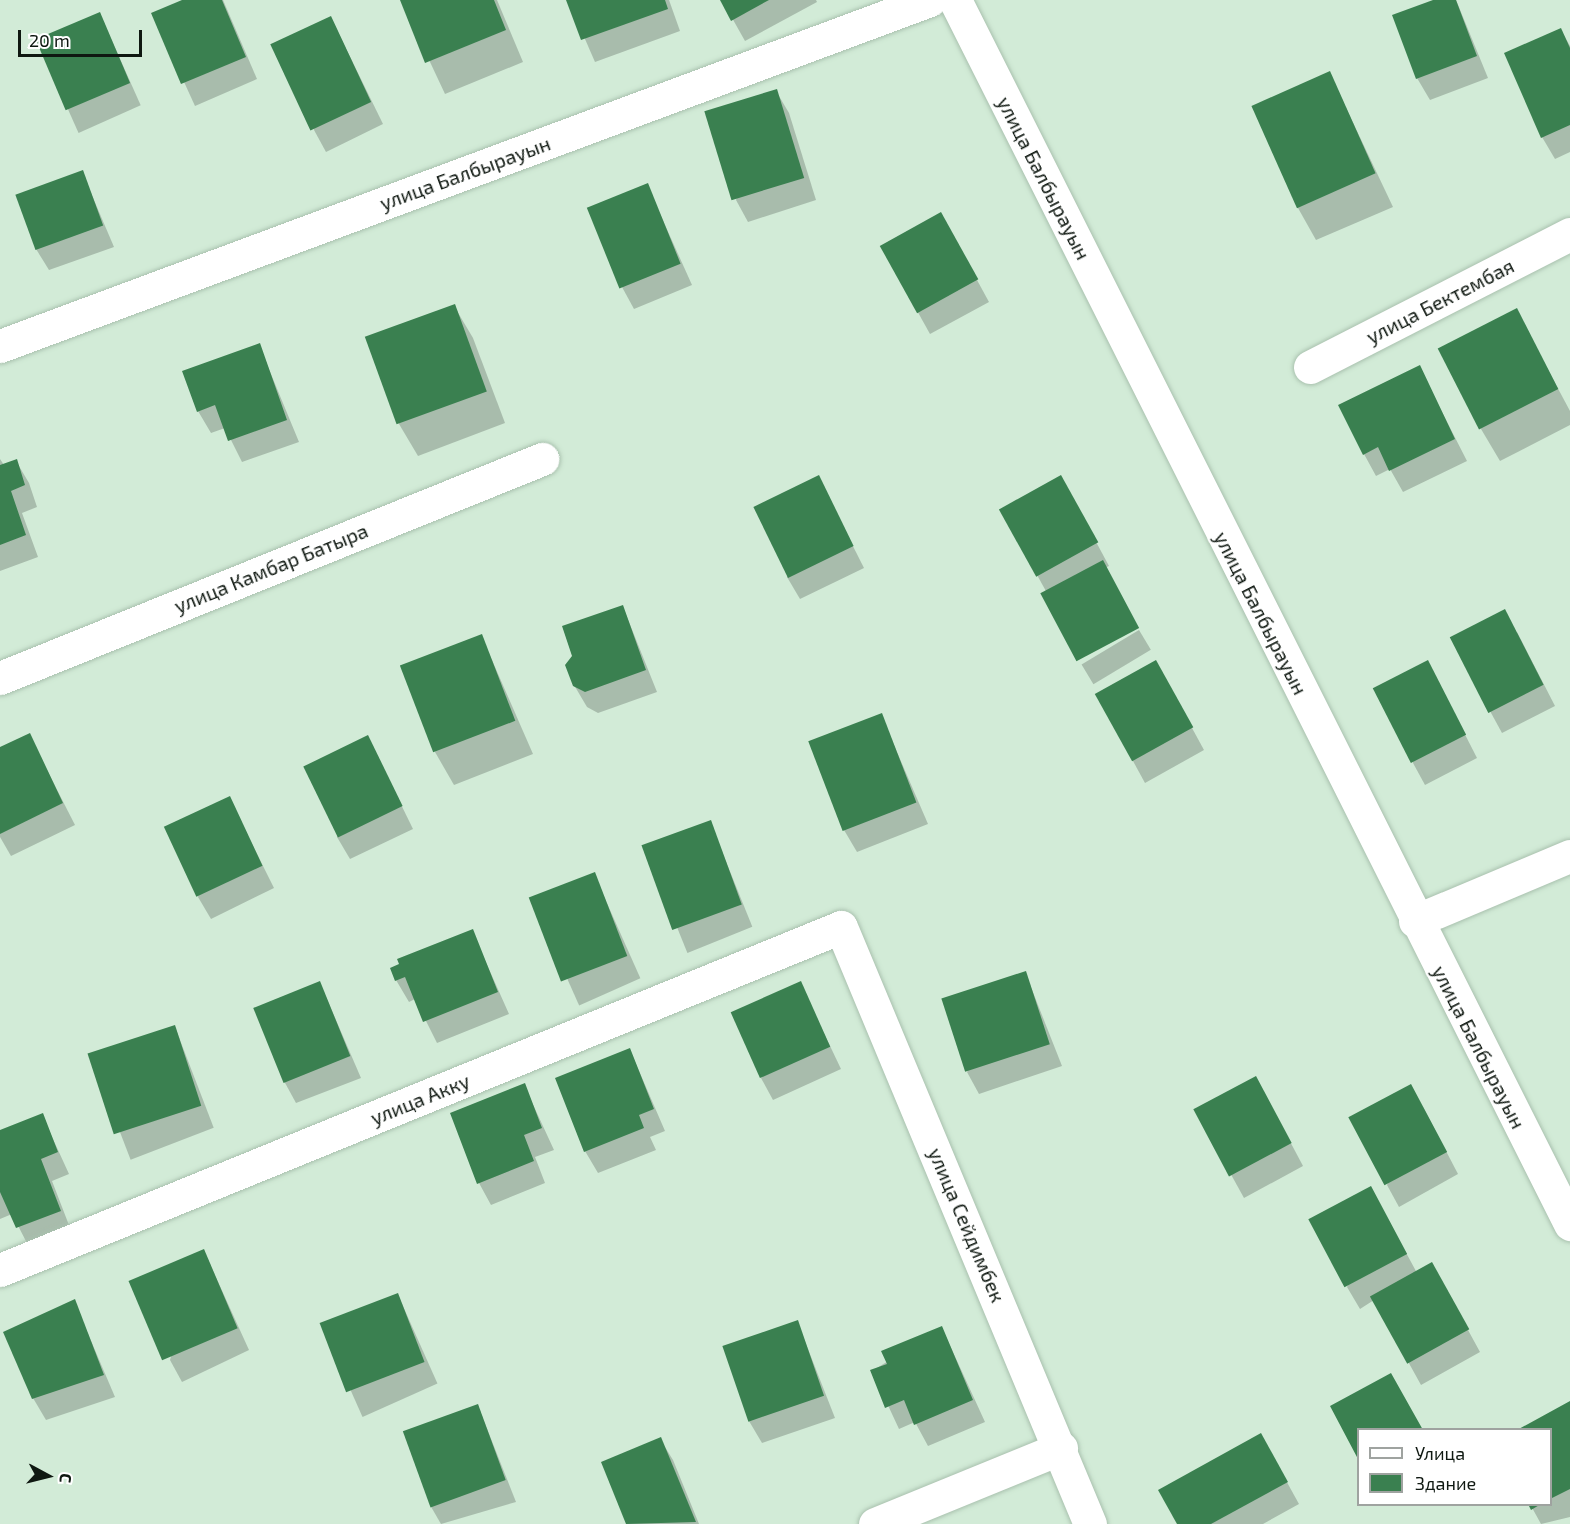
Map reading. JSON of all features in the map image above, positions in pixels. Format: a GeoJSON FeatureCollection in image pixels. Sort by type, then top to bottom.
{"type":"FeatureCollection","features":[{"type":"Feature","properties":{"kind":"street","name":"улица Балбырауын"},"geometry":{"type":"LineString","coordinates":[[0,346],[930,0]]}},
{"type":"Feature","properties":{"kind":"street","name":"улица Балбырауын"},"geometry":{"type":"LineString","coordinates":[[955,0],[1415,921],[1570,1224]]}},
{"type":"Feature","properties":{"kind":"street","name":"улица Бектембая"},"geometry":{"type":"LineString","coordinates":[[1310,367],[1570,234]]}},
{"type":"Feature","properties":{"kind":"street","name":"улица Камбар Батыра"},"geometry":{"type":"LineString","coordinates":[[0,678],[542,459]]}},
{"type":"Feature","properties":{"kind":"street"},"geometry":{"type":"LineString","coordinates":[[1415,921],[1570,856]]}},
{"type":"Feature","properties":{"kind":"street","name":"улица Акку"},"geometry":{"type":"LineString","coordinates":[[0,1270],[841,927]]}},
{"type":"Feature","properties":{"kind":"street","name":"улица Сейдимбек"},"geometry":{"type":"LineString","coordinates":[[841,927],[1061,1448],[1090,1524]]}},
{"type":"Feature","properties":{"kind":"street"},"geometry":{"type":"LineString","coordinates":[[875,1524],[1061,1448]]}},
{"type":"Feature","properties":{"kind":"building"},"geometry":{"type":"Polygon","coordinates":[[[182,0],[222,0],[246,57],[181,84],[151,13],[182,0]]]}},
{"type":"Feature","properties":{"kind":"building"},"geometry":{"type":"Polygon","coordinates":[[[400,0],[494,0],[506,30],[425,63],[400,0]]]}},
{"type":"Feature","properties":{"kind":"building"},"geometry":{"type":"Polygon","coordinates":[[[566,0],[665,0],[668,9],[581,40],[566,0]]]}},
{"type":"Feature","properties":{"kind":"building"},"geometry":{"type":"Polygon","coordinates":[[[720,0],[769,0],[731,21],[720,0]]]}},
{"type":"Feature","properties":{"kind":"building"},"geometry":{"type":"Polygon","coordinates":[[[1433,0],[1456,0],[1477,56],[1416,79],[1392,15],[1433,0]]]}},
{"type":"Feature","properties":{"kind":"building"},"geometry":{"type":"Polygon","coordinates":[[[100,12],[130,83],[66,110],[36,39],[100,12]]]}},
{"type":"Feature","properties":{"kind":"building"},"geometry":{"type":"Polygon","coordinates":[[[331,16],[371,102],[310,130],[270,44],[331,16]]]}},
{"type":"Feature","properties":{"kind":"building"},"geometry":{"type":"Polygon","coordinates":[[[1561,28],[1570,48],[1570,125],[1541,138],[1504,53],[1561,28]]]}},
{"type":"Feature","properties":{"kind":"building"},"geometry":{"type":"Polygon","coordinates":[[[1330,71],[1376,173],[1297,208],[1251,106],[1330,71]]]}},
{"type":"Feature","properties":{"kind":"building"},"geometry":{"type":"Polygon","coordinates":[[[777,89],[804,178],[732,200],[704,111],[777,89]]]}},
{"type":"Feature","properties":{"kind":"building"},"geometry":{"type":"Polygon","coordinates":[[[83,170],[103,225],[36,250],[15,195],[83,170]]]}},
{"type":"Feature","properties":{"kind":"building"},"geometry":{"type":"Polygon","coordinates":[[[648,183],[681,264],[619,288],[587,208],[648,183]]]}},
{"type":"Feature","properties":{"kind":"building"},"geometry":{"type":"Polygon","coordinates":[[[941,212],[978,279],[917,313],[880,246],[941,212]]]}},
{"type":"Feature","properties":{"kind":"building"},"geometry":{"type":"Polygon","coordinates":[[[455,304],[487,391],[397,424],[365,337],[455,304]]]}},
{"type":"Feature","properties":{"kind":"building"},"geometry":{"type":"Polygon","coordinates":[[[1517,308],[1558,389],[1479,429],[1438,348],[1517,308]]]}},
{"type":"Feature","properties":{"kind":"building"},"geometry":{"type":"Polygon","coordinates":[[[260,343],[287,420],[228,441],[215,405],[197,412],[182,371],[260,343]]]}},
{"type":"Feature","properties":{"kind":"building"},"geometry":{"type":"Polygon","coordinates":[[[1420,365],[1455,439],[1389,471],[1378,447],[1363,455],[1338,405],[1420,365]]]}},
{"type":"Feature","properties":{"kind":"building"},"geometry":{"type":"Polygon","coordinates":[[[17,459],[25,485],[11,491],[26,535],[0,545],[0,465],[17,459]]]}},
{"type":"Feature","properties":{"kind":"building"},"geometry":{"type":"Polygon","coordinates":[[[819,475],[854,546],[788,578],[753,507],[819,475]]]}},
{"type":"Feature","properties":{"kind":"building"},"geometry":{"type":"Polygon","coordinates":[[[1061,475],[1098,542],[1036,577],[999,509],[1061,475]]]}},
{"type":"Feature","properties":{"kind":"building"},"geometry":{"type":"Polygon","coordinates":[[[1103,560],[1139,628],[1076,661],[1040,593],[1103,560]]]}},
{"type":"Feature","properties":{"kind":"building"},"geometry":{"type":"Polygon","coordinates":[[[623,605],[646,670],[585,692],[573,686],[565,665],[572,656],[562,626],[623,605]]]}},
{"type":"Feature","properties":{"kind":"building"},"geometry":{"type":"Polygon","coordinates":[[[1505,609],[1544,685],[1488,713],[1450,637],[1505,609]]]}},
{"type":"Feature","properties":{"kind":"building"},"geometry":{"type":"Polygon","coordinates":[[[482,634],[515,721],[433,752],[400,666],[482,634]]]}},
{"type":"Feature","properties":{"kind":"building"},"geometry":{"type":"Polygon","coordinates":[[[1156,660],[1193,727],[1132,761],[1095,694],[1156,660]]]}},
{"type":"Feature","properties":{"kind":"building"},"geometry":{"type":"Polygon","coordinates":[[[1428,660],[1466,735],[1411,763],[1373,688],[1428,660]]]}},
{"type":"Feature","properties":{"kind":"building"},"geometry":{"type":"Polygon","coordinates":[[[882,713],[916,803],[843,831],[808,741],[882,713]]]}},
{"type":"Feature","properties":{"kind":"building"},"geometry":{"type":"Polygon","coordinates":[[[30,733],[63,803],[0,834],[0,747],[30,733]]]}},
{"type":"Feature","properties":{"kind":"building"},"geometry":{"type":"Polygon","coordinates":[[[368,735],[403,806],[338,838],[303,767],[368,735]]]}},
{"type":"Feature","properties":{"kind":"building"},"geometry":{"type":"Polygon","coordinates":[[[230,796],[263,866],[196,897],[164,827],[230,796]]]}},
{"type":"Feature","properties":{"kind":"building"},"geometry":{"type":"Polygon","coordinates":[[[711,820],[742,905],[672,930],[641,845],[711,820]]]}},
{"type":"Feature","properties":{"kind":"building"},"geometry":{"type":"Polygon","coordinates":[[[595,872],[627,956],[561,981],[529,897],[595,872]]]}},
{"type":"Feature","properties":{"kind":"building"},"geometry":{"type":"Polygon","coordinates":[[[473,929],[498,992],[423,1022],[405,977],[395,981],[390,968],[399,964],[397,959],[473,929]]]}},
{"type":"Feature","properties":{"kind":"building"},"geometry":{"type":"Polygon","coordinates":[[[1026,971],[1050,1044],[965,1072],[941,999],[1026,971]]]}},
{"type":"Feature","properties":{"kind":"building"},"geometry":{"type":"Polygon","coordinates":[[[320,981],[350,1056],[284,1083],[253,1008],[320,981]]]}},
{"type":"Feature","properties":{"kind":"building"},"geometry":{"type":"Polygon","coordinates":[[[801,981],[830,1047],[760,1078],[731,1012],[801,981]]]}},
{"type":"Feature","properties":{"kind":"building"},"geometry":{"type":"Polygon","coordinates":[[[175,1025],[201,1106],[114,1134],[88,1053],[175,1025]]]}},
{"type":"Feature","properties":{"kind":"building"},"geometry":{"type":"Polygon","coordinates":[[[630,1048],[654,1109],[639,1115],[644,1128],[584,1152],[555,1078],[630,1048]]]}},
{"type":"Feature","properties":{"kind":"building"},"geometry":{"type":"Polygon","coordinates":[[[1256,1076],[1292,1143],[1229,1176],[1193,1109],[1256,1076]]]}},
{"type":"Feature","properties":{"kind":"building"},"geometry":{"type":"Polygon","coordinates":[[[525,1083],[542,1128],[524,1135],[534,1161],[477,1184],[450,1113],[525,1083]]]}},
{"type":"Feature","properties":{"kind":"building"},"geometry":{"type":"Polygon","coordinates":[[[1411,1084],[1447,1152],[1384,1185],[1348,1117],[1411,1084]]]}},
{"type":"Feature","properties":{"kind":"building"},"geometry":{"type":"Polygon","coordinates":[[[43,1113],[58,1152],[41,1159],[61,1211],[16,1228],[0,1192],[0,1130],[43,1113]]]}},
{"type":"Feature","properties":{"kind":"building"},"geometry":{"type":"Polygon","coordinates":[[[1371,1186],[1407,1254],[1344,1287],[1308,1219],[1371,1186]]]}},
{"type":"Feature","properties":{"kind":"building"},"geometry":{"type":"Polygon","coordinates":[[[204,1249],[238,1328],[162,1360],[129,1281],[204,1249]]]}},
{"type":"Feature","properties":{"kind":"building"},"geometry":{"type":"Polygon","coordinates":[[[1432,1262],[1469,1329],[1407,1364],[1370,1296],[1432,1262]]]}},
{"type":"Feature","properties":{"kind":"building"},"geometry":{"type":"Polygon","coordinates":[[[398,1293],[425,1362],[346,1392],[320,1323],[398,1293]]]}},
{"type":"Feature","properties":{"kind":"building"},"geometry":{"type":"Polygon","coordinates":[[[75,1299],[104,1375],[32,1399],[3,1332],[75,1299]]]}},
{"type":"Feature","properties":{"kind":"building"},"geometry":{"type":"Polygon","coordinates":[[[798,1320],[824,1396],[748,1422],[722,1346],[798,1320]]]}},
{"type":"Feature","properties":{"kind":"building"},"geometry":{"type":"Polygon","coordinates":[[[942,1326],[973,1400],[914,1425],[904,1400],[885,1408],[870,1370],[887,1364],[881,1351],[942,1326]]]}},
{"type":"Feature","properties":{"kind":"building"},"geometry":{"type":"Polygon","coordinates":[[[1391,1373],[1422,1428],[1357,1428],[1357,1457],[1330,1406],[1391,1373]]]}},
{"type":"Feature","properties":{"kind":"building"},"geometry":{"type":"Polygon","coordinates":[[[1570,1401],[1570,1489],[1552,1498],[1552,1428],[1521,1428],[1570,1401]]]}},
{"type":"Feature","properties":{"kind":"building"},"geometry":{"type":"Polygon","coordinates":[[[478,1404],[506,1480],[431,1507],[403,1431],[478,1404]]]}},
{"type":"Feature","properties":{"kind":"building"},"geometry":{"type":"Polygon","coordinates":[[[1261,1433],[1288,1482],[1211,1524],[1177,1524],[1158,1490],[1261,1433]]]}},
{"type":"Feature","properties":{"kind":"building"},"geometry":{"type":"Polygon","coordinates":[[[661,1437],[696,1522],[626,1524],[601,1462],[661,1437]]]}}]}
